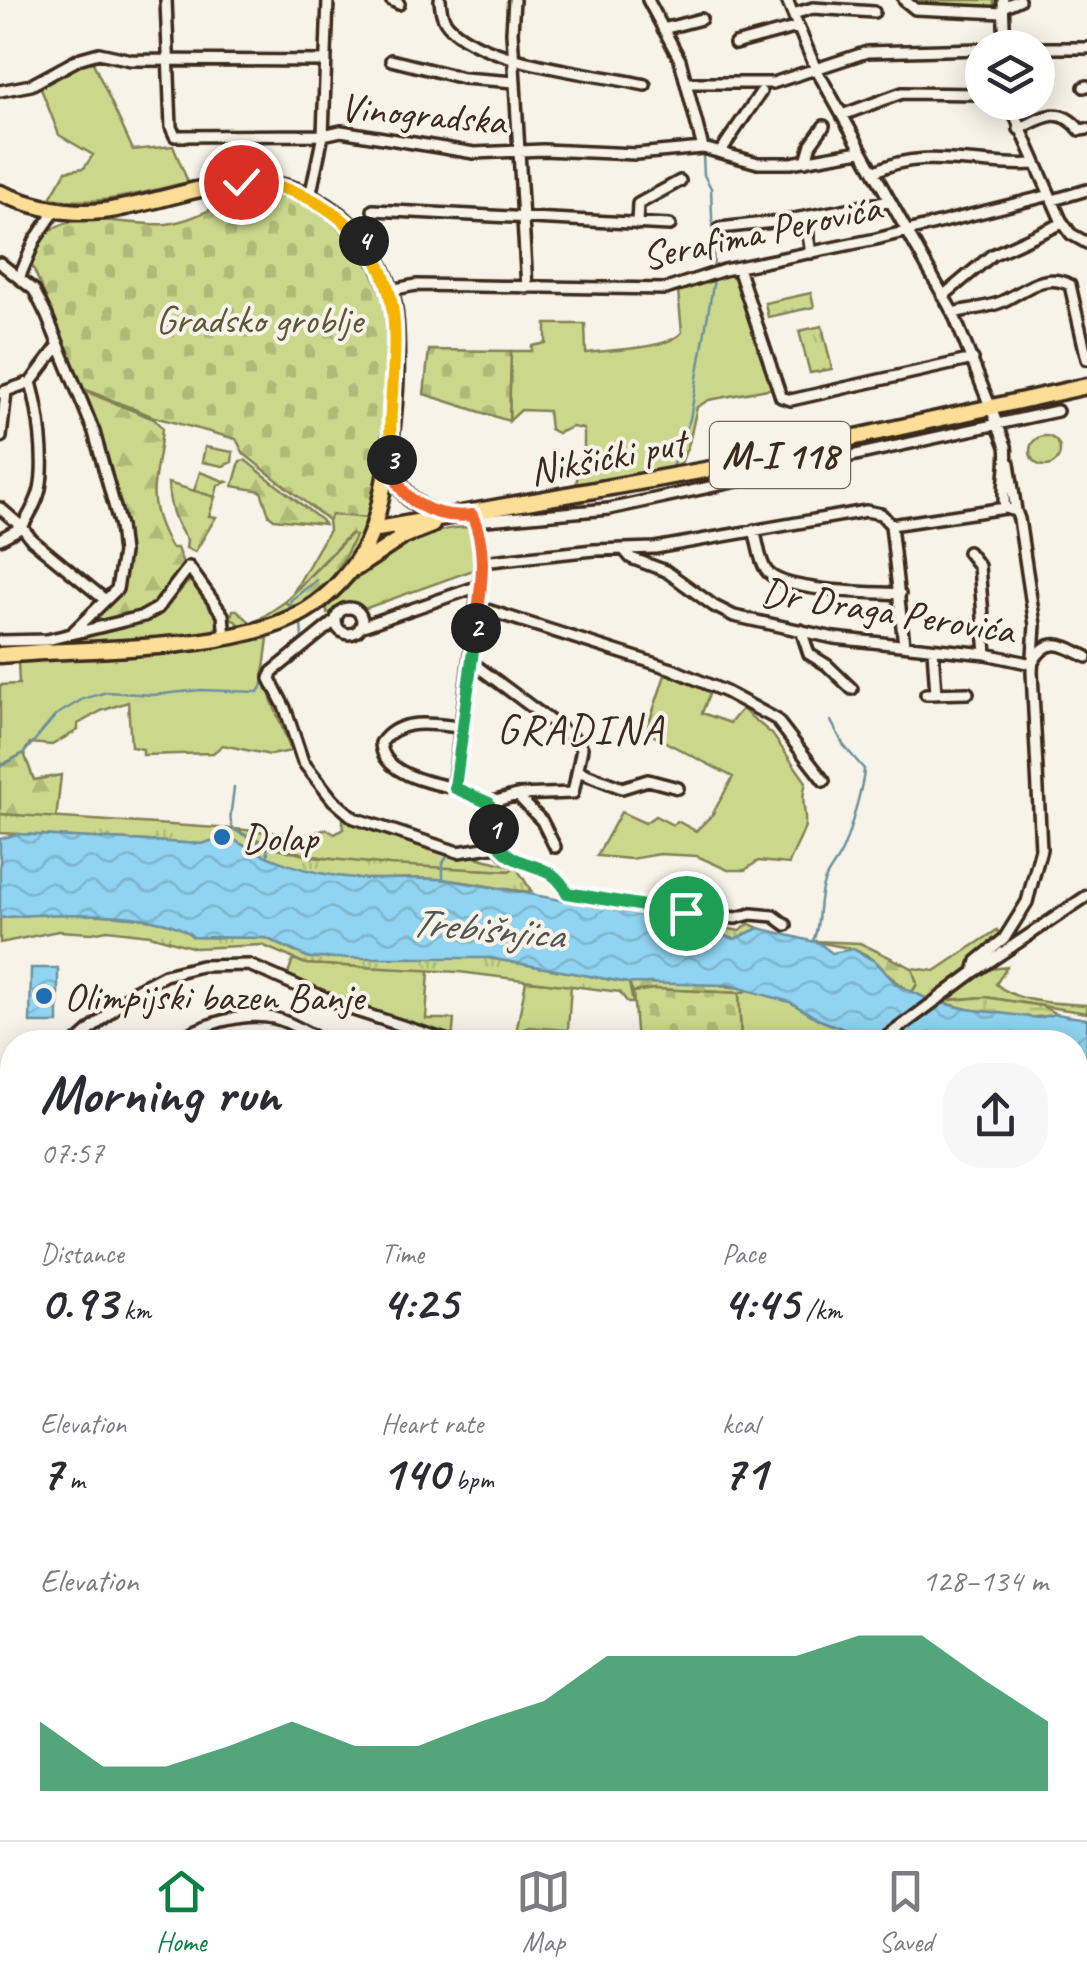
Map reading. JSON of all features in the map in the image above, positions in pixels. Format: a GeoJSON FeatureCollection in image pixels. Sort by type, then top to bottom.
{"type":"FeatureCollection","features":[{"type":"Feature","properties":{"kind":"main road"},"geometry":{"type":"LineString","coordinates":[[0,193],[55,210],[92,212],[228,183],[270,184],[310,197],[336,214],[366,244],[390,290],[397,342],[383,492],[372,530]]}},
{"type":"Feature","properties":{"kind":"main road","name":"Nikšićki put"},"geometry":{"type":"LineString","coordinates":[[372,530],[452,517],[474,518],[1087,386]]}},
{"type":"Feature","properties":{"kind":"main road"},"geometry":{"type":"LineString","coordinates":[[389,440],[393,469],[401,488],[427,511],[452,517]]}},
{"type":"Feature","properties":{"kind":"main road","name":"M-I 118"},"geometry":{"type":"LineString","coordinates":[[0,655],[225,638],[278,624],[307,610],[347,574],[404,536],[452,517]]}},
{"type":"Feature","properties":{"kind":"main road","name":"M-I 118"},"geometry":{"type":"LineString","coordinates":[[347,574],[372,530]]}},
{"type":"Feature","properties":{"kind":"street"},"geometry":{"type":"LineString","coordinates":[[166,0],[170,61]]}},
{"type":"Feature","properties":{"kind":"street"},"geometry":{"type":"LineString","coordinates":[[310,197],[323,135],[328,0]]}},
{"type":"Feature","properties":{"kind":"street"},"geometry":{"type":"LineString","coordinates":[[440,0],[441,15],[449,28],[528,63],[645,85]]}},
{"type":"Feature","properties":{"kind":"street"},"geometry":{"type":"LineString","coordinates":[[514,0],[526,288]]}},
{"type":"Feature","properties":{"kind":"street"},"geometry":{"type":"LineString","coordinates":[[648,0],[680,60],[703,148]]}},
{"type":"Feature","properties":{"kind":"street"},"geometry":{"type":"LineString","coordinates":[[787,0],[815,67],[953,314],[1006,446],[1035,625],[1032,664],[1041,834],[1032,888],[1020,915],[1004,938],[983,952],[974,972]]}},
{"type":"Feature","properties":{"kind":"street"},"geometry":{"type":"LineString","coordinates":[[904,0],[915,9],[1003,6],[1019,0]]}},
{"type":"Feature","properties":{"kind":"street"},"geometry":{"type":"LineString","coordinates":[[793,14],[813,8],[874,12]]}},
{"type":"Feature","properties":{"kind":"street"},"geometry":{"type":"LineString","coordinates":[[663,29],[701,19]]}},
{"type":"Feature","properties":{"kind":"street"},"geometry":{"type":"LineString","coordinates":[[735,44],[798,27]]}},
{"type":"Feature","properties":{"kind":"street"},"geometry":{"type":"LineString","coordinates":[[1055,48],[1087,48]]}},
{"type":"Feature","properties":{"kind":"street"},"geometry":{"type":"LineString","coordinates":[[686,83],[773,83],[867,52],[965,49]]}},
{"type":"Feature","properties":{"kind":"street"},"geometry":{"type":"LineString","coordinates":[[0,91],[32,85],[92,54],[170,61],[326,61]]}},
{"type":"Feature","properties":{"kind":"street"},"geometry":{"type":"LineString","coordinates":[[391,60],[463,78],[515,82]]}},
{"type":"Feature","properties":{"kind":"street","name":"Vinogradska"},"geometry":{"type":"LineString","coordinates":[[170,61],[172,133],[180,137],[341,132],[474,152],[636,154],[703,148],[758,163],[806,161],[860,151]]}},
{"type":"Feature","properties":{"kind":"street"},"geometry":{"type":"LineString","coordinates":[[721,151],[761,92]]}},
{"type":"Feature","properties":{"kind":"street"},"geometry":{"type":"LineString","coordinates":[[842,115],[902,93],[965,94]]}},
{"type":"Feature","properties":{"kind":"street"},"geometry":{"type":"LineString","coordinates":[[1019,129],[1060,115],[1080,130],[1087,129]]}},
{"type":"Feature","properties":{"kind":"street"},"geometry":{"type":"LineString","coordinates":[[1016,120],[1063,223],[1071,234],[1087,243]]}},
{"type":"Feature","properties":{"kind":"street"},"geometry":{"type":"LineString","coordinates":[[806,161],[824,126]]}},
{"type":"Feature","properties":{"kind":"street"},"geometry":{"type":"LineString","coordinates":[[874,172],[892,163],[915,160],[1034,164]]}},
{"type":"Feature","properties":{"kind":"street"},"geometry":{"type":"LineString","coordinates":[[637,224],[638,204],[680,181]]}},
{"type":"Feature","properties":{"kind":"street","name":"Serafima Perovića"},"geometry":{"type":"LineString","coordinates":[[390,290],[416,285],[666,289],[714,273],[1087,190]]}},
{"type":"Feature","properties":{"kind":"street","name":"Serafima Perovića"},"geometry":{"type":"LineString","coordinates":[[720,228],[890,202]]}},
{"type":"Feature","properties":{"kind":"street"},"geometry":{"type":"LineString","coordinates":[[20,276],[35,240],[55,210]]}},
{"type":"Feature","properties":{"kind":"street"},"geometry":{"type":"LineString","coordinates":[[373,210],[670,225]]}},
{"type":"Feature","properties":{"kind":"street"},"geometry":{"type":"LineString","coordinates":[[805,217],[812,253]]}},
{"type":"Feature","properties":{"kind":"street"},"geometry":{"type":"LineString","coordinates":[[944,296],[992,255],[1063,223]]}},
{"type":"Feature","properties":{"kind":"street"},"geometry":{"type":"LineString","coordinates":[[0,263],[34,290],[94,432],[120,526],[123,552],[117,589],[74,631]]}},
{"type":"Feature","properties":{"kind":"street"},"geometry":{"type":"LineString","coordinates":[[738,268],[781,397],[791,400],[973,359]]}},
{"type":"Feature","properties":{"kind":"street"},"geometry":{"type":"LineString","coordinates":[[953,314],[1000,302],[1027,286],[1061,280],[1070,285],[1086,359]]}},
{"type":"Feature","properties":{"kind":"street"},"geometry":{"type":"LineString","coordinates":[[1,437],[3,393],[32,382],[58,346]]}},
{"type":"Feature","properties":{"kind":"street"},"geometry":{"type":"LineString","coordinates":[[0,539],[22,526],[39,492],[37,404],[32,382]]}},
{"type":"Feature","properties":{"kind":"street","name":"Nikšićki put"},"geometry":{"type":"LineString","coordinates":[[474,518],[609,509],[1058,411]]}},
{"type":"Feature","properties":{"kind":"street"},"geometry":{"type":"LineString","coordinates":[[1005,508],[1002,484],[1008,460]]}},
{"type":"Feature","properties":{"kind":"street"},"geometry":{"type":"LineString","coordinates":[[0,508],[32,540],[104,599]]}},
{"type":"Feature","properties":{"kind":"street"},"geometry":{"type":"LineString","coordinates":[[890,526],[1005,508],[1016,511]]}},
{"type":"Feature","properties":{"kind":"street"},"geometry":{"type":"LineString","coordinates":[[482,562],[594,550],[626,551],[866,511],[881,514],[890,526],[904,645]]}},
{"type":"Feature","properties":{"kind":"street"},"geometry":{"type":"LineString","coordinates":[[455,788],[482,562],[474,518]]}},
{"type":"Feature","properties":{"kind":"street"},"geometry":{"type":"LineString","coordinates":[[754,530],[766,570],[778,580],[900,594]]}},
{"type":"Feature","properties":{"kind":"street","name":"Dr Draga Perovića"},"geometry":{"type":"LineString","coordinates":[[626,551],[631,558],[666,571],[734,616],[834,638],[986,654],[1032,664],[1037,654],[1054,644],[1071,647],[1087,657]]}},
{"type":"Feature","properties":{"kind":"street"},"geometry":{"type":"LineString","coordinates":[[968,552],[979,566],[986,654]]}},
{"type":"Feature","properties":{"kind":"street"},"geometry":{"type":"LineString","coordinates":[[0,641],[47,640],[100,625],[128,622],[158,608],[189,566],[223,615],[225,638]]}},
{"type":"Feature","properties":{"kind":"street"},"geometry":{"type":"LineString","coordinates":[[336,620],[338,628],[354,633],[360,627],[480,586]]}},
{"type":"Feature","properties":{"kind":"street"},"geometry":{"type":"LineString","coordinates":[[478,607],[672,669],[726,692],[776,718],[824,781]]}},
{"type":"Feature","properties":{"kind":"street"},"geometry":{"type":"LineString","coordinates":[[360,627],[362,619],[355,610],[343,609],[336,620],[270,678],[303,762],[333,800],[354,818],[458,852],[498,846]]}},
{"type":"Feature","properties":{"kind":"street"},"geometry":{"type":"LineString","coordinates":[[92,611],[100,625]]}},
{"type":"Feature","properties":{"kind":"street"},"geometry":{"type":"LineString","coordinates":[[801,630],[809,654],[827,664],[852,689]]}},
{"type":"Feature","properties":{"kind":"street"},"geometry":{"type":"LineString","coordinates":[[933,649],[931,694],[968,693]]}},
{"type":"Feature","properties":{"kind":"street"},"geometry":{"type":"LineString","coordinates":[[462,727],[406,725],[393,730],[381,743],[383,756],[418,779],[455,788],[489,803],[516,795],[573,793],[582,748],[576,740],[470,661]]}},
{"type":"Feature","properties":{"kind":"street"},"geometry":{"type":"LineString","coordinates":[[578,771],[622,788],[648,780],[678,788]]}},
{"type":"Feature","properties":{"kind":"street"},"geometry":{"type":"LineString","coordinates":[[516,795],[542,821],[554,847]]}},
{"type":"Feature","properties":{"kind":"street"},"geometry":{"type":"LineString","coordinates":[[489,803],[498,846],[514,859],[553,872],[567,893],[686,913],[736,918],[752,914],[774,916],[786,924]]}},
{"type":"Feature","properties":{"kind":"street"},"geometry":{"type":"LineString","coordinates":[[896,1030],[1087,896]]}},
{"type":"Feature","properties":{"kind":"street"},"geometry":{"type":"LineString","coordinates":[[90,1030],[134,991],[165,975],[201,966],[249,965],[353,1010],[415,1030]]}},
{"type":"Feature","properties":{"kind":"street"},"geometry":{"type":"LineString","coordinates":[[201,1030],[217,1023],[258,1018],[274,1018],[300,1030]]}},
{"type":"Feature","properties":{"kind":"green space"},"geometry":{"type":"Polygon","coordinates":[[[910,0],[994,0],[994,10],[917,5],[910,0]]]}},
{"type":"Feature","properties":{"kind":"green space"},"geometry":{"type":"Polygon","coordinates":[[[91,58],[133,150],[173,146],[188,182],[102,200],[50,198],[66,171],[84,168],[93,155],[59,135],[40,86],[59,72],[91,58]]]}},
{"type":"Feature","properties":{"kind":"green space","name":"Gradsko groblje"},"geometry":{"type":"Polygon","coordinates":[[[258,191],[302,200],[330,219],[369,256],[385,295],[390,325],[389,391],[370,518],[332,515],[328,520],[244,454],[236,439],[154,417],[84,389],[32,265],[44,238],[61,225],[90,220],[166,224],[258,191]]]}},
{"type":"Feature","properties":{"kind":"green space"},"geometry":{"type":"Polygon","coordinates":[[[729,275],[741,286],[773,388],[709,400],[697,407],[679,468],[576,484],[584,429],[572,427],[558,433],[550,429],[548,411],[521,410],[509,421],[511,351],[532,351],[532,346],[546,343],[546,324],[585,324],[586,353],[665,342],[682,332],[678,291],[729,275]]]}},
{"type":"Feature","properties":{"kind":"green space"},"geometry":{"type":"Polygon","coordinates":[[[811,293],[814,307],[768,317],[765,303],[811,293]]]}},
{"type":"Feature","properties":{"kind":"green space"},"geometry":{"type":"Polygon","coordinates":[[[822,326],[832,369],[810,373],[799,331],[822,326]]]}},
{"type":"Feature","properties":{"kind":"green space"},"geometry":{"type":"Polygon","coordinates":[[[429,350],[511,351],[509,421],[424,394],[429,350]]]}},
{"type":"Feature","properties":{"kind":"green space"},"geometry":{"type":"Polygon","coordinates":[[[87,392],[154,419],[162,428],[154,488],[156,514],[185,568],[151,607],[101,623],[96,611],[119,590],[125,552],[83,398],[87,392]]]}},
{"type":"Feature","properties":{"kind":"green space"},"geometry":{"type":"Polygon","coordinates":[[[1045,436],[1055,441],[1060,451],[1055,461],[1045,466],[1035,461],[1030,451],[1035,441],[1045,436]]]}},
{"type":"Feature","properties":{"kind":"green space"},"geometry":{"type":"Polygon","coordinates":[[[205,447],[233,452],[232,462],[223,466],[202,462],[205,447]]]}},
{"type":"Feature","properties":{"kind":"green space"},"geometry":{"type":"Polygon","coordinates":[[[245,460],[324,524],[274,519],[261,491],[233,486],[240,461],[245,460]]]}},
{"type":"Feature","properties":{"kind":"green space"},"geometry":{"type":"Polygon","coordinates":[[[200,472],[227,482],[218,485],[215,497],[194,491],[200,472]]]}},
{"type":"Feature","properties":{"kind":"green space"},"geometry":{"type":"Polygon","coordinates":[[[168,483],[215,497],[209,516],[216,517],[195,552],[186,548],[187,540],[171,506],[168,483]]]}},
{"type":"Feature","properties":{"kind":"green space"},"geometry":{"type":"Polygon","coordinates":[[[332,514],[370,518],[358,554],[311,604],[246,629],[231,618],[233,610],[237,610],[252,624],[285,602],[291,606],[303,603],[323,589],[338,569],[350,534],[293,593],[329,530],[332,514]]]}},
{"type":"Feature","properties":{"kind":"green space"},"geometry":{"type":"Polygon","coordinates":[[[467,527],[477,538],[479,568],[364,609],[352,604],[327,613],[327,606],[390,553],[426,535],[467,527]]]}},
{"type":"Feature","properties":{"kind":"green space"},"geometry":{"type":"Polygon","coordinates":[[[351,534],[355,536],[344,558],[323,589],[303,603],[291,606],[285,602],[351,534]]]}},
{"type":"Feature","properties":{"kind":"green space"},"geometry":{"type":"Polygon","coordinates":[[[188,582],[198,583],[219,611],[219,623],[211,635],[0,653],[0,647],[29,647],[143,622],[159,615],[188,582]]]}},
{"type":"Feature","properties":{"kind":"green space"},"geometry":{"type":"Polygon","coordinates":[[[268,638],[263,677],[291,751],[270,755],[223,745],[213,753],[143,755],[143,749],[131,747],[128,702],[78,724],[78,730],[52,745],[30,743],[24,753],[0,766],[0,685],[19,684],[18,662],[200,649],[268,638]]]}},
{"type":"Feature","properties":{"kind":"green space"},"geometry":{"type":"Polygon","coordinates":[[[666,672],[710,692],[702,713],[730,723],[742,709],[772,734],[806,782],[805,825],[789,864],[758,861],[745,870],[728,870],[697,856],[597,856],[621,812],[645,823],[655,816],[673,825],[677,821],[696,831],[712,815],[733,777],[646,732],[666,672]]]}},
{"type":"Feature","properties":{"kind":"green space"},"geometry":{"type":"Polygon","coordinates":[[[24,753],[34,780],[61,775],[56,820],[0,814],[0,766],[24,753]]]}},
{"type":"Feature","properties":{"kind":"green space"},"geometry":{"type":"Polygon","coordinates":[[[0,814],[233,829],[262,844],[312,857],[509,871],[516,867],[532,892],[438,879],[325,875],[274,859],[227,836],[202,844],[0,833],[0,814]]]}},
{"type":"Feature","properties":{"kind":"green space"},"geometry":{"type":"Polygon","coordinates":[[[343,816],[407,840],[516,867],[510,871],[368,864],[299,853],[233,829],[306,835],[326,829],[335,834],[343,829],[343,816]]]}},
{"type":"Feature","properties":{"kind":"green space"},"geometry":{"type":"Polygon","coordinates":[[[47,913],[146,919],[182,929],[193,937],[266,938],[295,952],[489,958],[629,983],[633,1003],[628,1003],[620,992],[459,972],[306,964],[262,945],[195,948],[150,935],[107,930],[58,931],[0,943],[0,918],[47,913]]]}},
{"type":"Feature","properties":{"kind":"green space"},"geometry":{"type":"Polygon","coordinates":[[[688,922],[740,931],[749,924],[759,928],[735,939],[691,928],[688,922]]]}},
{"type":"Feature","properties":{"kind":"green space"},"geometry":{"type":"Polygon","coordinates":[[[997,930],[1004,939],[974,971],[1007,967],[996,984],[1005,991],[1039,1001],[1087,1005],[1087,1013],[985,997],[932,1001],[912,992],[917,984],[912,968],[935,971],[997,930]]]}},
{"type":"Feature","properties":{"kind":"green space"},"geometry":{"type":"Polygon","coordinates":[[[813,941],[860,943],[912,968],[917,984],[912,992],[861,952],[813,941]]]}},
{"type":"Feature","properties":{"kind":"green space"},"geometry":{"type":"Polygon","coordinates":[[[293,959],[306,964],[429,970],[426,1019],[454,1019],[453,1030],[419,1030],[353,1010],[286,980],[293,959]]]}},
{"type":"Feature","properties":{"kind":"green space"},"geometry":{"type":"Polygon","coordinates":[[[526,981],[571,985],[568,1030],[517,1030],[526,981]]]}},
{"type":"Feature","properties":{"kind":"green space"},"geometry":{"type":"Polygon","coordinates":[[[686,982],[751,989],[739,993],[655,989],[633,992],[629,983],[686,982]]]}},
{"type":"Feature","properties":{"kind":"green space"},"geometry":{"type":"Polygon","coordinates":[[[655,989],[739,993],[741,1030],[636,1030],[633,992],[655,989]]]}},
{"type":"Feature","properties":{"kind":"green space"},"geometry":{"type":"Polygon","coordinates":[[[751,989],[790,1002],[845,1030],[741,1030],[739,993],[751,989]]]}},
{"type":"Feature","properties":{"kind":"green space"},"geometry":{"type":"Polygon","coordinates":[[[985,997],[1042,1006],[1056,1014],[1014,1016],[940,1001],[985,997]]]}},
{"type":"Feature","properties":{"kind":"water","name":"Trebišnjica"},"geometry":{"type":"Polygon","coordinates":[[[17,834],[202,844],[227,836],[272,859],[339,876],[436,879],[477,885],[688,922],[691,928],[735,939],[759,928],[819,943],[832,953],[853,949],[876,962],[897,985],[932,1001],[1038,1018],[1056,1014],[1087,1019],[1087,1030],[846,1030],[790,1002],[729,985],[629,983],[489,958],[309,958],[266,938],[193,937],[179,928],[131,917],[71,914],[0,918],[0,839],[17,834]]]}},
{"type":"Feature","properties":{"kind":"water","name":"Olimpijski bazen Banje"},"geometry":{"type":"Polygon","coordinates":[[[31,968],[58,968],[58,1023],[30,1023],[31,968]]]}},
{"type":"Feature","properties":{"kind":"waterway"},"geometry":{"type":"LineString","coordinates":[[703,155],[704,175],[711,188],[714,271]]}},
{"type":"Feature","properties":{"kind":"waterway"},"geometry":{"type":"LineString","coordinates":[[672,467],[690,419],[714,279]]}},
{"type":"Feature","properties":{"kind":"waterway"},"geometry":{"type":"LineString","coordinates":[[289,609],[291,600],[317,580]]}},
{"type":"Feature","properties":{"kind":"waterway"},"geometry":{"type":"LineString","coordinates":[[271,667],[302,638],[301,623]]}},
{"type":"Feature","properties":{"kind":"waterway"},"geometry":{"type":"LineString","coordinates":[[0,767],[24,753],[56,715],[83,699],[107,692],[258,692],[266,679]]}},
{"type":"Feature","properties":{"kind":"waterway"},"geometry":{"type":"LineString","coordinates":[[813,941],[822,887],[848,836],[864,769],[844,746],[831,721]]}},
{"type":"Feature","properties":{"kind":"waterway"},"geometry":{"type":"LineString","coordinates":[[234,787],[232,826],[267,846],[268,855]]}},
{"type":"Feature","properties":{"kind":"waterway","name":"Trebišnjica"},"geometry":{"type":"LineString","coordinates":[[443,879],[443,863],[448,855]]}},
{"type":"Feature","properties":{"kind":"place","name":"Dolap"},"geometry":{"type":"Point","coordinates":[222,837]}},
{"type":"Feature","properties":{"kind":"place","name":"Olimpijski bazen Banje"},"geometry":{"type":"Point","coordinates":[44,996]}},
{"type":"Feature","properties":{"kind":"district","name":"GRADINA"},"geometry":{"type":"Point","coordinates":[581,728]}},
{"type":"Feature","properties":{"kind":"route"},"geometry":{"type":"LineString","coordinates":[[241,182],[298,191],[326,206],[366,244],[387,284],[394,311],[396,355],[389,440],[394,474],[401,488],[427,511],[452,517],[472,515],[476,522],[482,562],[455,788],[489,803],[498,846],[504,853],[553,872],[567,893],[686,913]]}}]}
